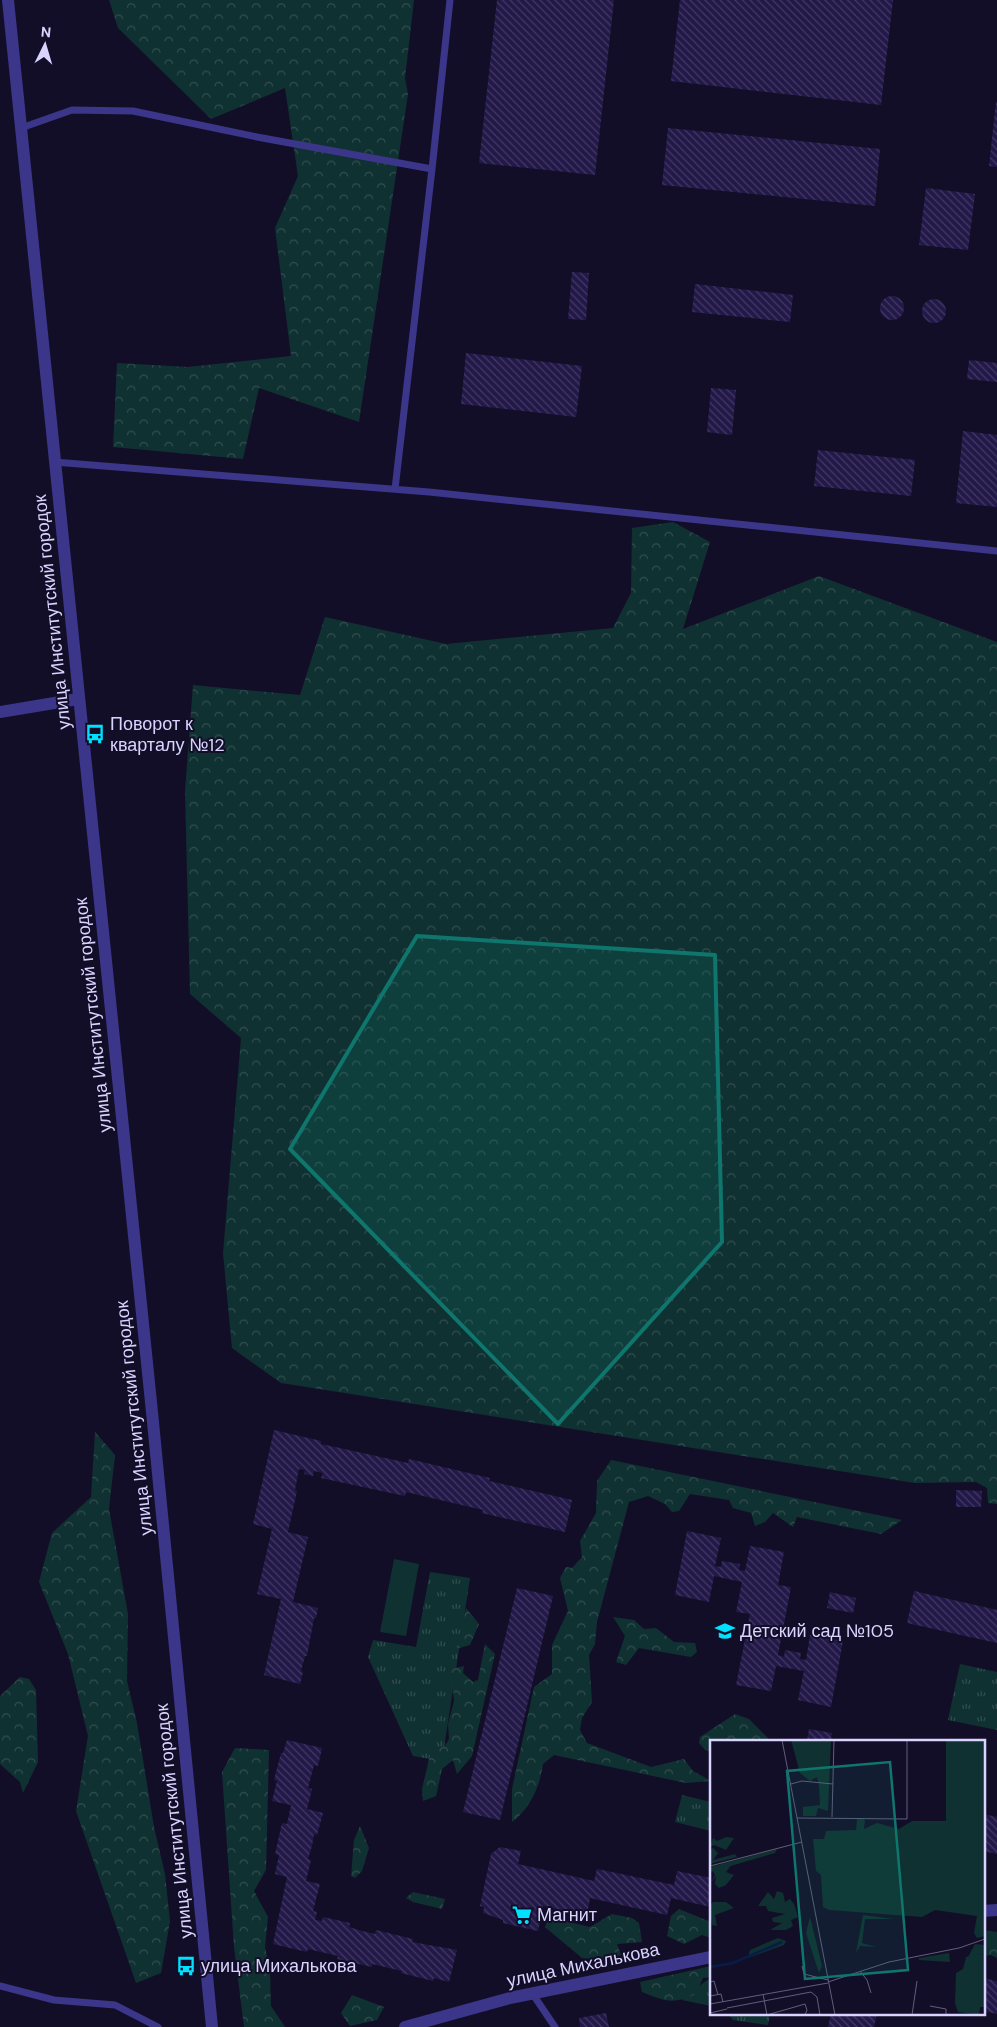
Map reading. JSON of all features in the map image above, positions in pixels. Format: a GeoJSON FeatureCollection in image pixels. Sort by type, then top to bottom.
{"type":"FeatureCollection","features":[{"type":"Feature","properties":{"kind":"street","name":"улица Институтский городок"},"geometry":{"type":"LineString","coordinates":[[8,0],[151,1402],[212,2027]]}},
{"type":"Feature","properties":{"kind":"street"},"geometry":{"type":"LineString","coordinates":[[0,712],[78,700]]}},
{"type":"Feature","properties":{"kind":"street"},"geometry":{"type":"LineString","coordinates":[[984,1911],[997,1910]]}},
{"type":"Feature","properties":{"kind":"street","name":"улица Михалькова"},"geometry":{"type":"LineString","coordinates":[[405,2027],[532,1993],[710,1957]]}},
{"type":"Feature","properties":{"kind":"lane"},"geometry":{"type":"LineString","coordinates":[[395,489],[450,0]]}},
{"type":"Feature","properties":{"kind":"lane"},"geometry":{"type":"LineString","coordinates":[[21,128],[72,110],[133,111],[257,137],[432,169]]}},
{"type":"Feature","properties":{"kind":"lane"},"geometry":{"type":"LineString","coordinates":[[54,462],[395,489],[997,551]]}},
{"type":"Feature","properties":{"kind":"lane"},"geometry":{"type":"LineString","coordinates":[[0,1986],[54,2000],[116,2006],[158,2027]]}},
{"type":"Feature","properties":{"kind":"lane"},"geometry":{"type":"LineString","coordinates":[[532,1993],[555,2027]]}},
{"type":"Feature","properties":{"kind":"highlighted area"},"geometry":{"type":"Polygon","coordinates":[[[417,936],[715,955],[722,1242],[558,1424],[290,1149],[417,936]]]}},
{"type":"Feature","properties":{"kind":"green space"},"geometry":{"type":"Polygon","coordinates":[[[109,0],[414,0],[405,78],[408,94],[359,422],[259,388],[243,459],[113,447],[117,363],[188,367],[291,356],[275,228],[298,176],[285,88],[211,119],[118,28],[109,0]]]}},
{"type":"Feature","properties":{"kind":"green space"},"geometry":{"type":"Polygon","coordinates":[[[673,522],[710,542],[683,629],[819,576],[997,642],[997,1504],[988,1503],[987,1488],[976,1482],[915,1483],[281,1383],[232,1348],[223,1253],[241,1038],[190,994],[185,791],[193,685],[300,695],[325,617],[446,644],[613,628],[631,593],[632,528],[673,522]]]}},
{"type":"Feature","properties":{"kind":"green space"},"geometry":{"type":"Polygon","coordinates":[[[95,1432],[115,1455],[109,1509],[128,1614],[127,1681],[137,1723],[154,1827],[165,1874],[170,1921],[161,1973],[136,1983],[76,1811],[88,1736],[68,1654],[39,1582],[52,1533],[91,1497],[95,1432]]]}},
{"type":"Feature","properties":{"kind":"green space"},"geometry":{"type":"Polygon","coordinates":[[[611,1460],[902,1520],[881,1534],[797,1517],[793,1527],[773,1513],[765,1522],[755,1526],[751,1513],[733,1508],[729,1500],[690,1494],[679,1511],[672,1512],[665,1504],[648,1496],[629,1502],[597,1622],[595,1644],[589,1655],[592,1702],[582,1718],[580,1730],[587,1743],[651,1767],[684,1759],[693,1771],[710,1781],[686,1783],[554,1755],[543,1764],[537,1789],[529,1804],[512,1822],[512,1789],[534,1687],[552,1674],[552,1645],[568,1611],[560,1578],[566,1567],[572,1568],[582,1557],[580,1541],[596,1513],[597,1481],[611,1460]]]}},
{"type":"Feature","properties":{"kind":"green space"},"geometry":{"type":"Polygon","coordinates":[[[394,1559],[419,1564],[406,1636],[380,1632],[394,1559]]]}},
{"type":"Feature","properties":{"kind":"green space"},"geometry":{"type":"Polygon","coordinates":[[[430,1572],[470,1578],[442,1761],[413,1756],[368,1657],[373,1640],[416,1647],[430,1572]]]}},
{"type":"Feature","properties":{"kind":"green space"},"geometry":{"type":"Polygon","coordinates":[[[466,1608],[479,1624],[470,1645],[456,1649],[466,1608]]]}},
{"type":"Feature","properties":{"kind":"green space"},"geometry":{"type":"Polygon","coordinates":[[[613,1617],[634,1620],[644,1629],[656,1628],[674,1642],[695,1643],[697,1652],[691,1657],[639,1648],[626,1665],[616,1662],[625,1636],[613,1617]]]}},
{"type":"Feature","properties":{"kind":"green space"},"geometry":{"type":"Polygon","coordinates":[[[485,1644],[495,1654],[472,1756],[457,1774],[453,1760],[442,1769],[436,1796],[423,1801],[422,1789],[431,1751],[445,1746],[449,1739],[448,1724],[454,1701],[451,1669],[464,1666],[463,1673],[473,1682],[478,1680],[485,1644]]]}},
{"type":"Feature","properties":{"kind":"green space"},"geometry":{"type":"Polygon","coordinates":[[[960,1664],[997,1672],[997,1730],[948,1720],[960,1664]]]}},
{"type":"Feature","properties":{"kind":"green space"},"geometry":{"type":"Polygon","coordinates":[[[20,1677],[29,1679],[36,1690],[38,1762],[23,1793],[20,1782],[0,1764],[0,1696],[20,1677]]]}},
{"type":"Feature","properties":{"kind":"green space"},"geometry":{"type":"Polygon","coordinates":[[[735,1714],[749,1719],[770,1740],[710,1740],[710,1752],[705,1750],[699,1743],[700,1737],[735,1714]]]}},
{"type":"Feature","properties":{"kind":"green space"},"geometry":{"type":"Polygon","coordinates":[[[235,1748],[269,1750],[266,1870],[254,1891],[268,1917],[265,1947],[270,1972],[271,2006],[285,2027],[244,2027],[234,1947],[222,1772],[235,1748]]]}},
{"type":"Feature","properties":{"kind":"green space"},"geometry":{"type":"Polygon","coordinates":[[[682,1795],[710,1802],[710,1831],[675,1822],[682,1795]]]}},
{"type":"Feature","properties":{"kind":"green space"},"geometry":{"type":"Polygon","coordinates":[[[360,1826],[369,1848],[362,1871],[355,1878],[351,1876],[354,1840],[360,1826]]]}},
{"type":"Feature","properties":{"kind":"green space"},"geometry":{"type":"Polygon","coordinates":[[[413,1892],[445,1899],[442,1909],[413,1902],[406,1898],[413,1892]]]}},
{"type":"Feature","properties":{"kind":"green space"},"geometry":{"type":"Polygon","coordinates":[[[679,1909],[710,1922],[710,1938],[702,1935],[684,1944],[667,1936],[671,1916],[679,1909]]]}},
{"type":"Feature","properties":{"kind":"green space"},"geometry":{"type":"Polygon","coordinates":[[[612,1914],[632,1918],[639,1923],[642,1942],[617,1944],[621,1955],[604,1960],[582,1958],[545,1927],[548,1917],[590,1927],[612,1914]]]}},
{"type":"Feature","properties":{"kind":"green space"},"geometry":{"type":"Polygon","coordinates":[[[984,1930],[997,1932],[997,1958],[991,1955],[984,1956],[984,1930]]]}},
{"type":"Feature","properties":{"kind":"green space"},"geometry":{"type":"Polygon","coordinates":[[[710,1966],[710,1977],[703,1978],[696,1994],[681,2000],[656,1998],[642,1992],[640,1982],[710,1966]]]}},
{"type":"Feature","properties":{"kind":"green space"},"geometry":{"type":"Polygon","coordinates":[[[707,1980],[710,1980],[710,2006],[682,2000],[707,1980]]]}},
{"type":"Feature","properties":{"kind":"green space"},"geometry":{"type":"Polygon","coordinates":[[[352,1995],[384,2007],[377,2020],[350,2026],[341,2013],[352,1995]]]}},
{"type":"Feature","properties":{"kind":"green space"},"geometry":{"type":"Polygon","coordinates":[[[728,2014],[770,2014],[768,2025],[733,2020],[728,2014]]]}},
{"type":"Feature","properties":{"kind":"building"},"geometry":{"type":"Polygon","coordinates":[[[497,0],[614,0],[595,175],[479,163],[497,0]]]}},
{"type":"Feature","properties":{"kind":"building"},"geometry":{"type":"Polygon","coordinates":[[[680,0],[893,0],[881,105],[671,81],[680,0]]]}},
{"type":"Feature","properties":{"kind":"building"},"geometry":{"type":"Polygon","coordinates":[[[997,102],[997,167],[989,166],[997,102]]]}},
{"type":"Feature","properties":{"kind":"building"},"geometry":{"type":"Polygon","coordinates":[[[668,128],[880,149],[875,206],[662,185],[668,128]]]}},
{"type":"Feature","properties":{"kind":"building"},"geometry":{"type":"Polygon","coordinates":[[[926,188],[975,194],[968,250],[919,245],[926,188]]]}},
{"type":"Feature","properties":{"kind":"building"},"geometry":{"type":"Polygon","coordinates":[[[572,272],[589,273],[586,320],[568,319],[572,272]]]}},
{"type":"Feature","properties":{"kind":"building"},"geometry":{"type":"Polygon","coordinates":[[[695,284],[793,295],[790,322],[692,312],[695,284]]]}},
{"type":"Feature","properties":{"kind":"building"},"geometry":{"type":"Polygon","coordinates":[[[892,296],[897,297],[903,303],[903,313],[897,319],[892,320],[887,319],[881,313],[880,308],[881,303],[887,297],[892,296]]]}},
{"type":"Feature","properties":{"kind":"building"},"geometry":{"type":"Polygon","coordinates":[[[934,299],[939,300],[945,306],[945,316],[939,322],[934,323],[929,322],[923,316],[922,311],[923,306],[929,300],[934,299]]]}},
{"type":"Feature","properties":{"kind":"building"},"geometry":{"type":"Polygon","coordinates":[[[466,353],[582,366],[576,417],[461,404],[466,353]]]}},
{"type":"Feature","properties":{"kind":"building"},"geometry":{"type":"Polygon","coordinates":[[[969,360],[997,363],[997,382],[967,379],[969,360]]]}},
{"type":"Feature","properties":{"kind":"building"},"geometry":{"type":"Polygon","coordinates":[[[711,388],[736,390],[732,435],[707,432],[711,388]]]}},
{"type":"Feature","properties":{"kind":"building"},"geometry":{"type":"Polygon","coordinates":[[[963,431],[997,435],[997,507],[956,503],[963,431]]]}},
{"type":"Feature","properties":{"kind":"building"},"geometry":{"type":"Polygon","coordinates":[[[818,450],[915,460],[911,496],[814,486],[818,450]]]}},
{"type":"Feature","properties":{"kind":"building"},"geometry":{"type":"Polygon","coordinates":[[[274,1430],[321,1441],[321,1444],[408,1463],[409,1459],[490,1478],[489,1481],[572,1500],[565,1532],[482,1513],[483,1510],[406,1492],[405,1496],[321,1478],[323,1473],[314,1471],[313,1476],[304,1474],[305,1470],[299,1469],[295,1490],[297,1491],[288,1532],[308,1537],[293,1602],[318,1608],[316,1618],[314,1618],[307,1656],[305,1656],[301,1671],[303,1672],[300,1684],[264,1675],[281,1599],[257,1594],[272,1529],[253,1524],[274,1430]]]}},
{"type":"Feature","properties":{"kind":"building"},"geometry":{"type":"Polygon","coordinates":[[[956,1490],[982,1491],[981,1507],[956,1507],[956,1490]]]}},
{"type":"Feature","properties":{"kind":"building"},"geometry":{"type":"Polygon","coordinates":[[[687,1531],[721,1538],[715,1566],[721,1567],[722,1561],[740,1564],[739,1570],[745,1571],[750,1546],[784,1552],[778,1585],[791,1587],[778,1655],[784,1657],[785,1650],[801,1653],[800,1659],[806,1660],[810,1635],[843,1641],[831,1707],[798,1700],[804,1671],[776,1666],[771,1691],[736,1685],[750,1614],[736,1612],[742,1582],[714,1576],[709,1602],[675,1595],[687,1531]]]}},
{"type":"Feature","properties":{"kind":"building"},"geometry":{"type":"Polygon","coordinates":[[[517,1588],[553,1596],[500,1820],[463,1812],[517,1588]]]}},
{"type":"Feature","properties":{"kind":"building"},"geometry":{"type":"Polygon","coordinates":[[[914,1591],[997,1610],[997,1643],[907,1623],[914,1591]]]}},
{"type":"Feature","properties":{"kind":"building"},"geometry":{"type":"Polygon","coordinates":[[[830,1592],[856,1598],[853,1613],[827,1608],[830,1592]]]}},
{"type":"Feature","properties":{"kind":"building"},"geometry":{"type":"Polygon","coordinates":[[[809,1729],[832,1733],[831,1740],[807,1740],[809,1729]]]}},
{"type":"Feature","properties":{"kind":"building"},"geometry":{"type":"Polygon","coordinates":[[[287,1740],[322,1748],[318,1766],[314,1765],[308,1788],[312,1789],[307,1809],[323,1813],[317,1835],[314,1834],[308,1859],[311,1860],[306,1881],[320,1884],[313,1911],[317,1912],[315,1920],[322,1921],[323,1917],[350,1923],[349,1927],[362,1931],[375,1934],[376,1930],[413,1939],[412,1942],[457,1950],[449,1982],[434,1978],[433,1981],[372,1964],[372,1967],[337,1959],[338,1956],[308,1949],[307,1952],[273,1944],[287,1877],[275,1874],[279,1855],[275,1854],[282,1823],[287,1824],[291,1805],[272,1801],[277,1781],[274,1780],[281,1753],[283,1753],[287,1740]]]}},
{"type":"Feature","properties":{"kind":"building"},"geometry":{"type":"Polygon","coordinates":[[[984,1814],[997,1817],[997,1854],[984,1851],[984,1814]]]}},
{"type":"Feature","properties":{"kind":"building"},"geometry":{"type":"Polygon","coordinates":[[[500,1847],[521,1851],[518,1864],[594,1881],[597,1869],[674,1885],[677,1871],[710,1878],[710,1907],[671,1898],[667,1915],[590,1898],[587,1915],[543,1906],[538,1931],[503,1923],[503,1920],[483,1913],[484,1907],[480,1906],[491,1854],[500,1847]]]}},
{"type":"Feature","properties":{"kind":"building"},"geometry":{"type":"Polygon","coordinates":[[[984,1978],[997,1981],[997,2014],[984,2011],[984,1978]]]}},
{"type":"Feature","properties":{"kind":"building"},"geometry":{"type":"Polygon","coordinates":[[[606,2013],[609,2027],[580,2027],[579,2018],[606,2013]]]}},
{"type":"Feature","properties":{"kind":"building"},"geometry":{"type":"Polygon","coordinates":[[[831,2014],[877,2014],[874,2027],[828,2027],[831,2014]]]}},
{"type":"Feature","properties":{"kind":"place","name":"Поворот к кварталу №12"},"geometry":{"type":"Point","coordinates":[95,734]}},
{"type":"Feature","properties":{"kind":"place","name":"Детский сад №105"},"geometry":{"type":"Point","coordinates":[725,1631]}},
{"type":"Feature","properties":{"kind":"place","name":"Магнит"},"geometry":{"type":"Point","coordinates":[522,1915]}},
{"type":"Feature","properties":{"kind":"place","name":"улица Михалькова"},"geometry":{"type":"Point","coordinates":[186,1966]}}]}
